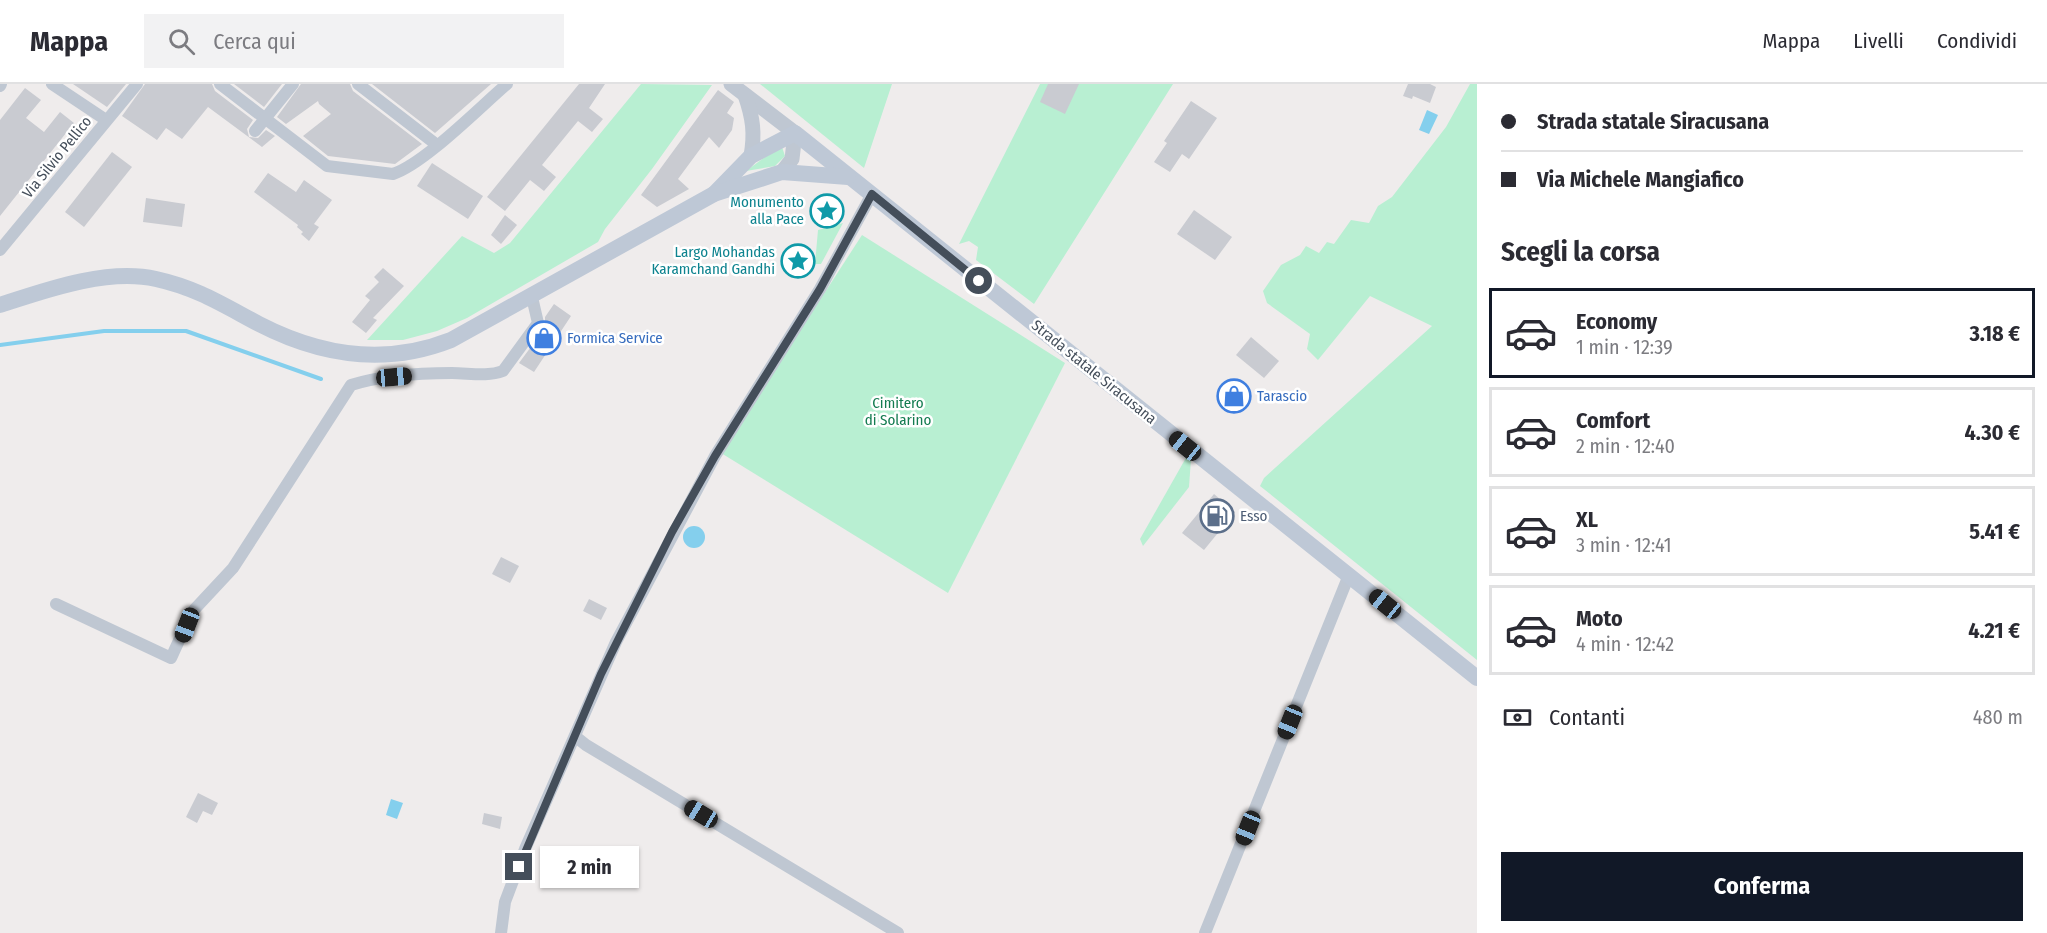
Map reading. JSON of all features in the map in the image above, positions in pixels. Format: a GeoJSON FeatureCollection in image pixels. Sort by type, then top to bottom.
{"type":"FeatureCollection","features":[{"type":"Feature","properties":{"kind":"main road"},"geometry":{"type":"LineString","coordinates":[[714,194],[751,156],[795,133]]}},
{"type":"Feature","properties":{"kind":"main road","name":"Strada statale Siracusana"},"geometry":{"type":"LineString","coordinates":[[795,133],[1477,678]]}},
{"type":"Feature","properties":{"kind":"main road"},"geometry":{"type":"LineString","coordinates":[[0,305],[66,285],[110,278],[153,278],[204,293],[295,341],[341,354],[371,356],[425,351],[451,340],[532,297],[714,194],[782,172],[848,177]]}},
{"type":"Feature","properties":{"kind":"street"},"geometry":{"type":"LineString","coordinates":[[52,84],[106,120]]}},
{"type":"Feature","properties":{"kind":"street","name":"Via Silvio Pellico"},"geometry":{"type":"LineString","coordinates":[[0,250],[137,84]]}},
{"type":"Feature","properties":{"kind":"street"},"geometry":{"type":"LineString","coordinates":[[220,84],[327,166],[393,174],[437,145],[507,84]]}},
{"type":"Feature","properties":{"kind":"street"},"geometry":{"type":"LineString","coordinates":[[255,131],[293,84]]}},
{"type":"Feature","properties":{"kind":"street"},"geometry":{"type":"LineString","coordinates":[[358,84],[437,145]]}},
{"type":"Feature","properties":{"kind":"street"},"geometry":{"type":"LineString","coordinates":[[731,84],[795,133],[792,159],[782,172]]}},
{"type":"Feature","properties":{"kind":"street"},"geometry":{"type":"LineString","coordinates":[[745,95],[753,118],[755,133],[751,156]]}},
{"type":"Feature","properties":{"kind":"street"},"geometry":{"type":"LineString","coordinates":[[501,933],[509,892],[616,642],[672,532],[715,456],[820,289],[872,194]]}},
{"type":"Feature","properties":{"kind":"street"},"geometry":{"type":"LineString","coordinates":[[56,604],[171,658],[192,612],[233,568],[351,385],[370,379],[447,373],[494,375],[503,371],[538,323],[532,297]]}},
{"type":"Feature","properties":{"kind":"street"},"geometry":{"type":"LineString","coordinates":[[1205,933],[1349,575]]}},
{"type":"Feature","properties":{"kind":"street"},"geometry":{"type":"LineString","coordinates":[[576,737],[586,746],[898,933]]}},
{"type":"Feature","properties":{"kind":"green space"},"geometry":{"type":"Polygon","coordinates":[[[641,84],[712,85],[652,169],[605,229],[598,242],[467,318],[437,331],[403,340],[367,340],[462,236],[494,253],[510,243],[641,84]]]}},
{"type":"Feature","properties":{"kind":"green space"},"geometry":{"type":"Polygon","coordinates":[[[760,84],[892,84],[864,168],[760,84]]]}},
{"type":"Feature","properties":{"kind":"green space"},"geometry":{"type":"Polygon","coordinates":[[[1040,84],[1173,84],[1034,304],[976,260],[978,247],[969,241],[959,244],[1040,84]]]}},
{"type":"Feature","properties":{"kind":"green space"},"geometry":{"type":"Polygon","coordinates":[[[1470,84],[1477,84],[1477,660],[1260,486],[1264,478],[1432,326],[1370,296],[1318,360],[1307,349],[1310,334],[1267,303],[1263,291],[1281,265],[1300,255],[1306,246],[1319,253],[1327,242],[1334,244],[1351,220],[1369,223],[1378,206],[1392,197],[1446,127],[1470,84]]]}},
{"type":"Feature","properties":{"kind":"green space"},"geometry":{"type":"Polygon","coordinates":[[[782,147],[785,156],[775,166],[746,171],[777,148],[782,147]]]}},
{"type":"Feature","properties":{"kind":"green space"},"geometry":{"type":"Polygon","coordinates":[[[843,223],[821,264],[815,264],[818,230],[843,223]]]}},
{"type":"Feature","properties":{"kind":"green space","name":"Cimitero di Solarino"},"geometry":{"type":"Polygon","coordinates":[[[862,235],[1065,363],[948,593],[721,453],[862,235]]]}},
{"type":"Feature","properties":{"kind":"green space"},"geometry":{"type":"Polygon","coordinates":[[[1187,456],[1191,459],[1189,487],[1143,546],[1140,539],[1187,456]]]}},
{"type":"Feature","properties":{"kind":"water"},"geometry":{"type":"Polygon","coordinates":[[[1427,110],[1438,115],[1429,134],[1419,130],[1427,110]]]}},
{"type":"Feature","properties":{"kind":"water"},"geometry":{"type":"Polygon","coordinates":[[[830,201],[836,204],[839,210],[836,216],[830,219],[824,216],[821,210],[824,204],[830,201]]]}},
{"type":"Feature","properties":{"kind":"water"},"geometry":{"type":"Polygon","coordinates":[[[694,526],[702,529],[705,537],[702,545],[694,548],[686,545],[683,537],[686,529],[694,526]]]}},
{"type":"Feature","properties":{"kind":"water"},"geometry":{"type":"Polygon","coordinates":[[[391,799],[403,803],[397,819],[386,815],[391,799]]]}},
{"type":"Feature","properties":{"kind":"building"},"geometry":{"type":"Polygon","coordinates":[[[73,84],[126,84],[107,107],[73,84]]]}},
{"type":"Feature","properties":{"kind":"building"},"geometry":{"type":"Polygon","coordinates":[[[145,84],[212,84],[215,91],[253,120],[247,129],[249,137],[258,138],[266,130],[275,136],[262,147],[208,107],[182,139],[166,128],[157,140],[122,116],[145,84]]]}},
{"type":"Feature","properties":{"kind":"building"},"geometry":{"type":"Polygon","coordinates":[[[234,84],[282,84],[264,107],[234,84]]]}},
{"type":"Feature","properties":{"kind":"building"},"geometry":{"type":"Polygon","coordinates":[[[301,84],[350,84],[353,91],[422,144],[395,164],[328,156],[303,136],[331,114],[318,101],[286,124],[277,117],[301,84]]]}},
{"type":"Feature","properties":{"kind":"building"},"geometry":{"type":"Polygon","coordinates":[[[372,84],[491,84],[435,133],[372,84]]]}},
{"type":"Feature","properties":{"kind":"building"},"geometry":{"type":"Polygon","coordinates":[[[579,84],[605,84],[589,108],[603,119],[592,132],[578,121],[542,165],[556,177],[544,191],[530,180],[505,211],[487,197],[579,84]]]}},
{"type":"Feature","properties":{"kind":"building"},"geometry":{"type":"Polygon","coordinates":[[[1048,84],[1079,84],[1065,114],[1040,102],[1048,84]]]}},
{"type":"Feature","properties":{"kind":"building"},"geometry":{"type":"Polygon","coordinates":[[[1408,84],[1430,84],[1436,87],[1430,103],[1413,96],[1412,99],[1403,96],[1408,84]]]}},
{"type":"Feature","properties":{"kind":"building"},"geometry":{"type":"Polygon","coordinates":[[[25,88],[41,100],[26,118],[44,132],[60,112],[74,123],[0,216],[0,120],[25,88]]]}},
{"type":"Feature","properties":{"kind":"building"},"geometry":{"type":"Polygon","coordinates":[[[718,90],[734,102],[727,113],[734,118],[732,130],[719,148],[709,137],[678,179],[689,189],[657,207],[641,195],[718,90]]]}},
{"type":"Feature","properties":{"kind":"building"},"geometry":{"type":"Polygon","coordinates":[[[1191,101],[1217,118],[1189,159],[1182,154],[1170,172],[1154,162],[1167,143],[1164,141],[1191,101]]]}},
{"type":"Feature","properties":{"kind":"building"},"geometry":{"type":"Polygon","coordinates":[[[112,152],[132,167],[84,227],[65,212],[112,152]]]}},
{"type":"Feature","properties":{"kind":"building"},"geometry":{"type":"Polygon","coordinates":[[[432,163],[483,196],[468,219],[417,186],[432,163]]]}},
{"type":"Feature","properties":{"kind":"building"},"geometry":{"type":"Polygon","coordinates":[[[268,173],[296,192],[304,180],[332,200],[314,224],[319,227],[309,241],[301,234],[303,232],[297,227],[298,225],[254,192],[268,173]]]}},
{"type":"Feature","properties":{"kind":"building"},"geometry":{"type":"Polygon","coordinates":[[[146,198],[185,204],[182,227],[143,222],[146,198]]]}},
{"type":"Feature","properties":{"kind":"building"},"geometry":{"type":"Polygon","coordinates":[[[1194,210],[1232,237],[1215,260],[1177,234],[1194,210]]]}},
{"type":"Feature","properties":{"kind":"building"},"geometry":{"type":"Polygon","coordinates":[[[505,215],[517,225],[501,244],[491,235],[505,215]]]}},
{"type":"Feature","properties":{"kind":"building"},"geometry":{"type":"Polygon","coordinates":[[[383,268],[404,286],[373,318],[377,320],[366,333],[352,322],[370,300],[365,296],[379,282],[374,277],[383,268]]]}},
{"type":"Feature","properties":{"kind":"building","name":"Formica Service"},"geometry":{"type":"Polygon","coordinates":[[[554,304],[571,316],[534,372],[519,363],[545,328],[545,317],[554,304]]]}},
{"type":"Feature","properties":{"kind":"building"},"geometry":{"type":"Polygon","coordinates":[[[1251,337],[1279,361],[1264,378],[1236,355],[1251,337]]]}},
{"type":"Feature","properties":{"kind":"building"},"geometry":{"type":"Polygon","coordinates":[[[1214,494],[1235,512],[1204,550],[1182,533],[1214,494]]]}},
{"type":"Feature","properties":{"kind":"building"},"geometry":{"type":"Polygon","coordinates":[[[501,557],[519,566],[510,583],[492,574],[501,557]]]}},
{"type":"Feature","properties":{"kind":"building"},"geometry":{"type":"Polygon","coordinates":[[[589,599],[607,608],[601,620],[583,611],[589,599]]]}},
{"type":"Feature","properties":{"kind":"building"},"geometry":{"type":"Polygon","coordinates":[[[198,793],[218,803],[212,815],[203,811],[197,823],[186,817],[198,793]]]}},
{"type":"Feature","properties":{"kind":"building"},"geometry":{"type":"Polygon","coordinates":[[[484,813],[502,817],[500,829],[482,824],[484,813]]]}},
{"type":"Feature","properties":{"kind":"waterway"},"geometry":{"type":"LineString","coordinates":[[0,345],[104,331],[186,331],[321,379]]}},
{"type":"Feature","properties":{"kind":"place","name":"Monumento alla Pace"},"geometry":{"type":"Point","coordinates":[827,211]}},
{"type":"Feature","properties":{"kind":"place","name":"Largo Mohandas Karamchand Gandhi"},"geometry":{"type":"Point","coordinates":[798,261]}},
{"type":"Feature","properties":{"kind":"place","name":"Formica Service"},"geometry":{"type":"Point","coordinates":[544,338]}},
{"type":"Feature","properties":{"kind":"place","name":"Tarascio"},"geometry":{"type":"Point","coordinates":[1234,396]}},
{"type":"Feature","properties":{"kind":"place","name":"Esso"},"geometry":{"type":"Point","coordinates":[1217,516]}},
{"type":"Feature","properties":{"kind":"route"},"geometry":{"type":"LineString","coordinates":[[519,867],[601,674],[672,532],[715,456],[820,289],[872,194],[979,281]]}}]}
